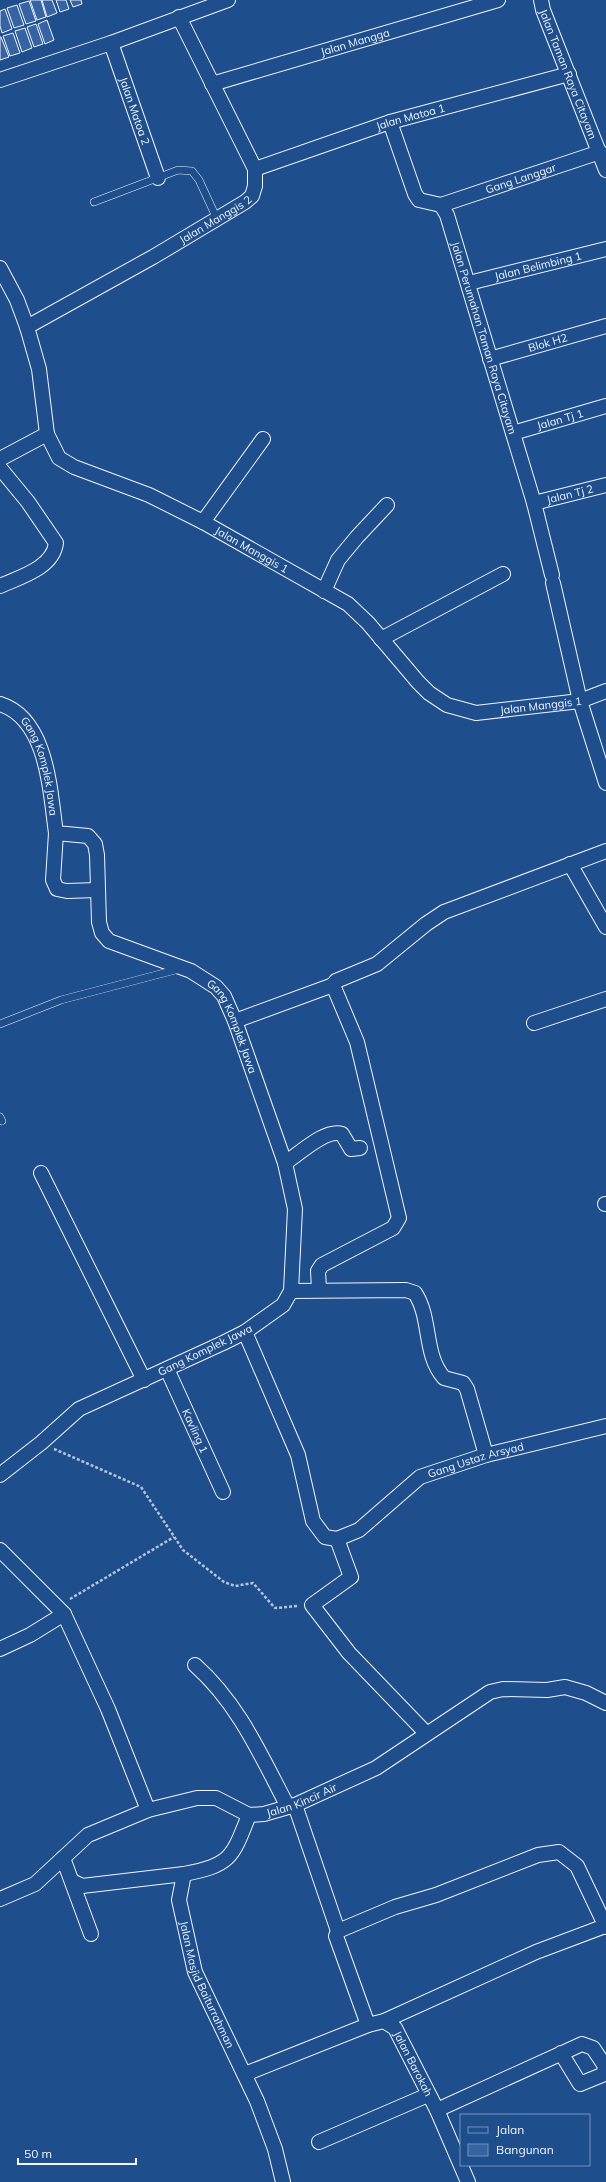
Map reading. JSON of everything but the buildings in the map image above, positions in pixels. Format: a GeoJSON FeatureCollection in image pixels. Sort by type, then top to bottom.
{"type":"FeatureCollection","features":[{"type":"Feature","properties":{"kind":"street"},"geometry":{"type":"LineString","coordinates":[[0,80],[112,43],[214,2],[228,0]]}},
{"type":"Feature","properties":{"kind":"street","name":"Jalan Mangga"},"geometry":{"type":"LineString","coordinates":[[212,84],[498,0]]}},
{"type":"Feature","properties":{"kind":"street","name":"Jalan Taman Raya Citayam"},"geometry":{"type":"LineString","coordinates":[[545,3],[568,74],[606,170]]}},
{"type":"Feature","properties":{"kind":"street","name":"Jalan Manggis 2"},"geometry":{"type":"LineString","coordinates":[[27,327],[217,219],[252,196],[255,186],[255,169],[178,17]]}},
{"type":"Feature","properties":{"kind":"street","name":"Jalan Matoa 2"},"geometry":{"type":"LineString","coordinates":[[112,43],[158,178]]}},
{"type":"Feature","properties":{"kind":"street","name":"Jalan Matoa 1"},"geometry":{"type":"LineString","coordinates":[[255,169],[390,122],[568,74]]}},
{"type":"Feature","properties":{"kind":"street"},"geometry":{"type":"LineString","coordinates":[[390,122],[415,194],[419,200],[442,205]]}},
{"type":"Feature","properties":{"kind":"street","name":"Gang Langgar"},"geometry":{"type":"LineString","coordinates":[[442,205],[600,152]]}},
{"type":"Feature","properties":{"kind":"street","name":"Jalan Perumahan Taman Raya Citayam"},"geometry":{"type":"LineString","coordinates":[[442,205],[447,215],[469,283],[490,359],[534,503],[553,579],[580,701],[606,783]]}},
{"type":"Feature","properties":{"kind":"street","name":"Jalan Belimbing 1"},"geometry":{"type":"LineString","coordinates":[[469,283],[606,249]]}},
{"type":"Feature","properties":{"kind":"street","name":"Jalan Manggis 1"},"geometry":{"type":"LineString","coordinates":[[0,268],[17,300],[27,327],[39,369],[47,434],[58,458],[74,467],[149,495],[203,522],[348,604],[359,613],[429,694],[437,700],[460,710],[476,713],[580,701],[606,691]]}},
{"type":"Feature","properties":{"kind":"street","name":"Blok H2"},"geometry":{"type":"LineString","coordinates":[[490,359],[606,326]]}},
{"type":"Feature","properties":{"kind":"street","name":"Jalan Tj 1"},"geometry":{"type":"LineString","coordinates":[[513,433],[606,406]]}},
{"type":"Feature","properties":{"kind":"street"},"geometry":{"type":"LineString","coordinates":[[0,459],[47,434]]}},
{"type":"Feature","properties":{"kind":"street"},"geometry":{"type":"LineString","coordinates":[[203,522],[263,439]]}},
{"type":"Feature","properties":{"kind":"street"},"geometry":{"type":"LineString","coordinates":[[0,468],[28,502],[56,543],[55,550],[43,565],[30,573],[0,586]]}},
{"type":"Feature","properties":{"kind":"street","name":"Jalan Tj 2"},"geometry":{"type":"LineString","coordinates":[[534,503],[606,485]]}},
{"type":"Feature","properties":{"kind":"street"},"geometry":{"type":"LineString","coordinates":[[324,591],[338,560],[387,505]]}},
{"type":"Feature","properties":{"kind":"street"},"geometry":{"type":"LineString","coordinates":[[381,639],[503,574]]}},
{"type":"Feature","properties":{"kind":"street","name":"Gang Komplek Jawa"},"geometry":{"type":"LineString","coordinates":[[0,704],[13,708],[35,737],[46,766],[56,833],[88,836],[95,844],[97,855],[99,922],[102,933],[108,941],[185,968],[216,987],[224,996],[235,1021],[286,1163],[295,1210],[292,1291],[283,1305],[245,1332],[80,1409],[41,1443],[0,1475]]}},
{"type":"Feature","properties":{"kind":"street"},"geometry":{"type":"LineString","coordinates":[[56,833],[53,880],[57,889],[67,891],[97,890]]}},
{"type":"Feature","properties":{"kind":"street"},"geometry":{"type":"LineString","coordinates":[[235,1021],[333,985],[336,981],[377,964],[426,924],[444,912],[606,851]]}},
{"type":"Feature","properties":{"kind":"street"},"geometry":{"type":"LineString","coordinates":[[570,864],[606,928]]}},
{"type":"Feature","properties":{"kind":"street"},"geometry":{"type":"LineString","coordinates":[[319,1289],[318,1271],[322,1265],[393,1228],[399,1218],[357,1042],[333,985]]}},
{"type":"Feature","properties":{"kind":"street"},"geometry":{"type":"LineString","coordinates":[[534,1023],[606,999]]}},
{"type":"Feature","properties":{"kind":"street"},"geometry":{"type":"LineString","coordinates":[[286,1163],[317,1140],[332,1133],[342,1134],[351,1148],[360,1148]]}},
{"type":"Feature","properties":{"kind":"street","name":"Gang Komplek Jawa"},"geometry":{"type":"LineString","coordinates":[[41,1173],[144,1380]]}},
{"type":"Feature","properties":{"kind":"street"},"geometry":{"type":"LineString","coordinates":[[292,1291],[319,1289],[406,1290],[415,1293],[422,1309],[432,1357],[444,1378],[463,1383],[467,1388],[486,1455]]}},
{"type":"Feature","properties":{"kind":"street"},"geometry":{"type":"LineString","coordinates":[[245,1332],[298,1455],[313,1521],[325,1537],[337,1539],[351,1577],[312,1605],[349,1653],[426,1733]]}},
{"type":"Feature","properties":{"kind":"street","name":"Kavling 1"},"geometry":{"type":"LineString","coordinates":[[167,1369],[223,1492]]}},
{"type":"Feature","properties":{"kind":"street","name":"Gang Ustaz Arsyad"},"geometry":{"type":"LineString","coordinates":[[337,1539],[359,1530],[420,1477],[486,1455],[606,1426]]}},
{"type":"Feature","properties":{"kind":"street"},"geometry":{"type":"LineString","coordinates":[[0,1550],[61,1610],[108,1708],[148,1810]]}},
{"type":"Feature","properties":{"kind":"street"},"geometry":{"type":"LineString","coordinates":[[0,1649],[30,1635],[61,1610]]}},
{"type":"Feature","properties":{"kind":"street"},"geometry":{"type":"LineString","coordinates":[[195,1665],[234,1708],[244,1722],[291,1806],[338,1931],[336,1936],[337,1944],[368,2025]]}},
{"type":"Feature","properties":{"kind":"street","name":"Jalan Kincir Air"},"geometry":{"type":"LineString","coordinates":[[249,1815],[264,1814],[291,1806],[376,1768],[426,1733],[490,1692],[503,1689],[548,1690],[565,1687],[586,1693],[606,1703]]}},
{"type":"Feature","properties":{"kind":"street"},"geometry":{"type":"LineString","coordinates":[[0,1900],[35,1884],[88,1835],[148,1810],[197,1798],[216,1798],[249,1815],[237,1844],[225,1862],[208,1870],[82,1886],[72,1881]]}},
{"type":"Feature","properties":{"kind":"street"},"geometry":{"type":"LineString","coordinates":[[338,1931],[395,1907],[436,1895],[538,1855],[559,1852],[577,1866],[602,1904],[605,1926],[536,1952],[384,2021]]}},
{"type":"Feature","properties":{"kind":"street"},"geometry":{"type":"LineString","coordinates":[[63,1858],[91,1934]]}},
{"type":"Feature","properties":{"kind":"street","name":"Jalan Masjid Baiturrahman"},"geometry":{"type":"LineString","coordinates":[[184,1874],[179,1900],[195,1972],[245,2074],[275,2150],[283,2182]]}},
{"type":"Feature","properties":{"kind":"street","name":"Jalan Barokah"},"geometry":{"type":"LineString","coordinates":[[245,2074],[368,2025],[384,2021],[395,2028],[437,2110],[460,2163]]}},
{"type":"Feature","properties":{"kind":"street"},"geometry":{"type":"LineString","coordinates":[[437,2110],[562,2053]]}},
{"type":"Feature","properties":{"kind":"street"},"geometry":{"type":"LineString","coordinates":[[320,2142],[428,2095]]}},
{"type":"Feature","properties":{"kind":"street","name":"Jalan Barokah"},"geometry":{"type":"LineString","coordinates":[[461,2166],[468,2182]]}},
{"type":"Feature","properties":{"kind":"lane"},"geometry":{"type":"LineString","coordinates":[[94,202],[178,170],[192,171],[199,180],[217,219]]}},
{"type":"Feature","properties":{"kind":"lane"},"geometry":{"type":"LineString","coordinates":[[0,1024],[61,1000],[185,968]]}},
{"type":"Feature","properties":{"kind":"path"},"geometry":{"type":"LineString","coordinates":[[41,1443],[141,1486],[183,1550],[224,1582],[235,1586],[253,1583],[275,1608],[312,1605]]}},
{"type":"Feature","properties":{"kind":"path"},"geometry":{"type":"LineString","coordinates":[[61,1610],[174,1537]]}}]}
